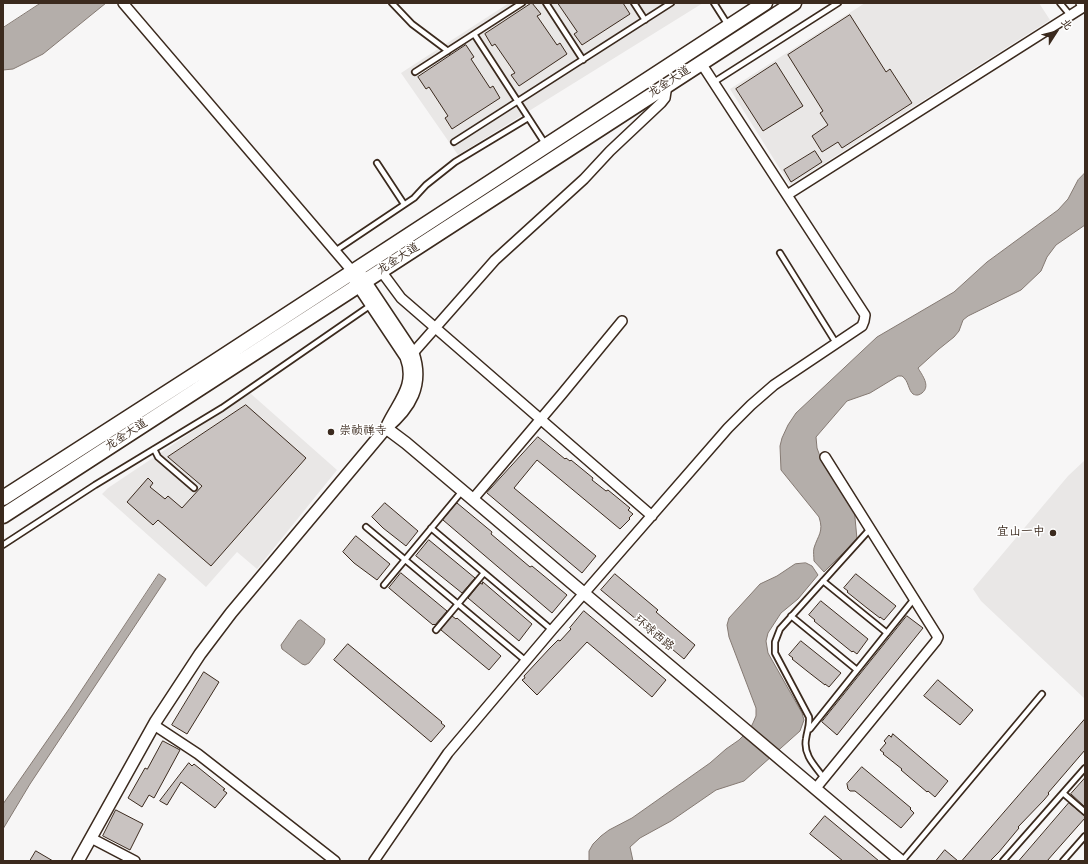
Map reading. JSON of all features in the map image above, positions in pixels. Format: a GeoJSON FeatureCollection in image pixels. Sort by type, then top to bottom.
{"type":"FeatureCollection","features":[{"type":"Feature","properties":{"kind":"main road","name":"龙金大道"},"geometry":{"type":"LineString","coordinates":[[3,498],[765,3]]}},
{"type":"Feature","properties":{"kind":"main road","name":"龙金大道"},"geometry":{"type":"LineString","coordinates":[[3,516],[794,3]]}},
{"type":"Feature","properties":{"kind":"street"},"geometry":{"type":"LineString","coordinates":[[78,861],[154,725],[186,674],[231,613],[386,428],[400,417],[414,391],[417,371],[413,353],[354,271],[335,251],[123,3]]}},
{"type":"Feature","properties":{"kind":"street"},"geometry":{"type":"LineString","coordinates":[[787,195],[1085,6],[1082,3]]}},
{"type":"Feature","properties":{"kind":"street"},"geometry":{"type":"LineString","coordinates":[[374,861],[448,753],[552,630],[728,428],[751,405],[780,381],[862,326],[864,322],[865,315],[701,63]]}},
{"type":"Feature","properties":{"kind":"street"},"geometry":{"type":"LineString","coordinates":[[413,353],[495,260],[584,179],[610,151],[661,103],[665,98],[667,85]]}},
{"type":"Feature","properties":{"kind":"street"},"geometry":{"type":"LineString","coordinates":[[382,271],[401,298],[652,516]]}},
{"type":"Feature","properties":{"kind":"street"},"geometry":{"type":"LineString","coordinates":[[362,284],[371,305],[406,357],[410,371],[407,388],[386,428]]}},
{"type":"Feature","properties":{"kind":"street"},"geometry":{"type":"LineString","coordinates":[[473,499],[541,420],[622,321]]}},
{"type":"Feature","properties":{"kind":"street","name":"环球西路"},"geometry":{"type":"LineString","coordinates":[[386,428],[406,442],[901,861]]}},
{"type":"Feature","properties":{"kind":"street"},"geometry":{"type":"LineString","coordinates":[[816,788],[938,637],[825,458]]}},
{"type":"Feature","properties":{"kind":"street"},"geometry":{"type":"LineString","coordinates":[[154,725],[198,754],[335,861]]}},
{"type":"Feature","properties":{"kind":"street"},"geometry":{"type":"LineString","coordinates":[[91,838],[135,861]]}},
{"type":"Feature","properties":{"kind":"lane"},"geometry":{"type":"LineString","coordinates":[[392,3],[412,24],[448,51]]}},
{"type":"Feature","properties":{"kind":"lane"},"geometry":{"type":"LineString","coordinates":[[415,72],[522,3]]}},
{"type":"Feature","properties":{"kind":"lane"},"geometry":{"type":"LineString","coordinates":[[546,3],[583,60]]}},
{"type":"Feature","properties":{"kind":"lane"},"geometry":{"type":"LineString","coordinates":[[634,3],[645,20]]}},
{"type":"Feature","properties":{"kind":"lane"},"geometry":{"type":"LineString","coordinates":[[454,142],[671,3]]}},
{"type":"Feature","properties":{"kind":"lane"},"geometry":{"type":"LineString","coordinates":[[714,3],[729,27]]}},
{"type":"Feature","properties":{"kind":"lane"},"geometry":{"type":"LineString","coordinates":[[714,82],[838,3]]}},
{"type":"Feature","properties":{"kind":"lane"},"geometry":{"type":"LineString","coordinates":[[1060,3],[1070,15]]}},
{"type":"Feature","properties":{"kind":"lane"},"geometry":{"type":"LineString","coordinates":[[474,34],[546,146]]}},
{"type":"Feature","properties":{"kind":"lane"},"geometry":{"type":"LineString","coordinates":[[335,251],[414,198],[426,185],[455,162],[528,118]]}},
{"type":"Feature","properties":{"kind":"lane"},"geometry":{"type":"LineString","coordinates":[[377,163],[404,204]]}},
{"type":"Feature","properties":{"kind":"lane"},"geometry":{"type":"LineString","coordinates":[[780,253],[836,343]]}},
{"type":"Feature","properties":{"kind":"lane"},"geometry":{"type":"LineString","coordinates":[[3,546],[95,485],[222,408],[371,305]]}},
{"type":"Feature","properties":{"kind":"lane"},"geometry":{"type":"LineString","coordinates":[[154,449],[158,457],[194,488]]}},
{"type":"Feature","properties":{"kind":"lane"},"geometry":{"type":"LineString","coordinates":[[384,585],[463,490]]}},
{"type":"Feature","properties":{"kind":"lane"},"geometry":{"type":"LineString","coordinates":[[366,527],[526,661]]}},
{"type":"Feature","properties":{"kind":"lane"},"geometry":{"type":"LineString","coordinates":[[431,528],[552,630]]}},
{"type":"Feature","properties":{"kind":"lane"},"geometry":{"type":"LineString","coordinates":[[824,778],[806,752],[805,742],[810,721],[808,712],[775,653],[775,637],[791,616],[870,529]]}},
{"type":"Feature","properties":{"kind":"lane"},"geometry":{"type":"LineString","coordinates":[[436,630],[484,573]]}},
{"type":"Feature","properties":{"kind":"lane"},"geometry":{"type":"LineString","coordinates":[[823,581],[887,632]]}},
{"type":"Feature","properties":{"kind":"lane"},"geometry":{"type":"LineString","coordinates":[[808,730],[914,599]]}},
{"type":"Feature","properties":{"kind":"lane"},"geometry":{"type":"LineString","coordinates":[[791,616],[857,670]]}},
{"type":"Feature","properties":{"kind":"lane"},"geometry":{"type":"LineString","coordinates":[[901,861],[1042,694]]}},
{"type":"Feature","properties":{"kind":"lane"},"geometry":{"type":"LineString","coordinates":[[1003,861],[1085,768]]}},
{"type":"Feature","properties":{"kind":"lane"},"geometry":{"type":"LineString","coordinates":[[1064,793],[1085,812]]}},
{"type":"Feature","properties":{"kind":"lane"},"geometry":{"type":"LineString","coordinates":[[1063,861],[1085,836]]}},
{"type":"Feature","properties":{"kind":"shaded area"},"geometry":{"type":"Polygon","coordinates":[[[41,3],[106,3],[43,54],[13,69],[3,70],[3,28],[41,3]]]}},
{"type":"Feature","properties":{"kind":"shaded area"},"geometry":{"type":"Polygon","coordinates":[[[509,3],[703,3],[458,155],[401,73],[509,3]]]}},
{"type":"Feature","properties":{"kind":"shaded area"},"geometry":{"type":"Polygon","coordinates":[[[865,3],[1039,3],[1050,20],[790,185],[730,89],[865,3]]]}},
{"type":"Feature","properties":{"kind":"shaded area"},"geometry":{"type":"Polygon","coordinates":[[[1085,173],[1085,225],[1056,245],[1047,257],[1041,271],[1021,290],[968,316],[963,320],[959,331],[954,337],[918,368],[926,384],[925,390],[922,393],[918,395],[913,394],[904,378],[902,376],[898,376],[870,393],[847,401],[816,437],[817,448],[821,459],[854,507],[857,539],[824,572],[814,561],[814,548],[821,530],[819,517],[781,470],[780,446],[788,425],[796,413],[877,337],[954,292],[987,262],[1058,210],[1068,199],[1078,180],[1085,173]]]}},
{"type":"Feature","properties":{"kind":"shaded area"},"geometry":{"type":"Polygon","coordinates":[[[250,393],[337,470],[257,569],[237,552],[206,587],[102,494],[108,488],[250,393]]]}},
{"type":"Feature","properties":{"kind":"shaded area","name":"宜山一中"},"geometry":{"type":"Polygon","coordinates":[[[1085,460],[1085,699],[981,601],[973,589],[1068,476],[1085,460]]]}},
{"type":"Feature","properties":{"kind":"shaded area"},"geometry":{"type":"Polygon","coordinates":[[[806,563],[812,566],[818,575],[798,599],[781,613],[768,633],[766,641],[768,653],[802,713],[804,720],[800,731],[744,781],[716,790],[671,821],[640,838],[630,847],[633,861],[589,861],[589,851],[593,844],[601,836],[632,818],[710,763],[739,740],[750,729],[756,716],[756,708],[729,637],[727,625],[729,618],[760,584],[777,576],[795,564],[806,563]]]}},
{"type":"Feature","properties":{"kind":"shaded area"},"geometry":{"type":"Polygon","coordinates":[[[159,574],[166,579],[30,784],[3,829],[3,804],[69,709],[159,574]]]}},
{"type":"Feature","properties":{"kind":"shaded area"},"geometry":{"type":"Polygon","coordinates":[[[301,620],[325,639],[324,644],[309,663],[305,665],[282,649],[281,645],[298,621],[301,620]]]}},
{"type":"Feature","properties":{"kind":"building"},"geometry":{"type":"Polygon","coordinates":[[[532,3],[541,14],[537,16],[557,45],[560,43],[567,54],[519,86],[511,75],[515,73],[495,44],[492,46],[485,34],[532,3]]]}},
{"type":"Feature","properties":{"kind":"building"},"geometry":{"type":"Polygon","coordinates":[[[558,3],[623,3],[630,14],[582,45],[574,34],[577,32],[558,3]]]}},
{"type":"Feature","properties":{"kind":"building"},"geometry":{"type":"Polygon","coordinates":[[[850,15],[886,72],[890,69],[912,103],[842,148],[838,142],[822,152],[812,136],[828,125],[820,113],[823,111],[788,55],[850,15]]]}},
{"type":"Feature","properties":{"kind":"building"},"geometry":{"type":"Polygon","coordinates":[[[466,45],[474,57],[471,59],[490,88],[493,86],[500,98],[452,129],[445,118],[448,116],[429,87],[426,89],[418,77],[466,45]]]}},
{"type":"Feature","properties":{"kind":"building"},"geometry":{"type":"Polygon","coordinates":[[[776,63],[803,106],[763,131],[736,89],[776,63]]]}},
{"type":"Feature","properties":{"kind":"building"},"geometry":{"type":"Polygon","coordinates":[[[815,151],[822,162],[791,182],[784,170],[815,151]]]}},
{"type":"Feature","properties":{"kind":"building"},"geometry":{"type":"Polygon","coordinates":[[[246,405],[306,458],[211,566],[158,520],[153,525],[127,502],[148,478],[153,483],[150,487],[165,499],[168,496],[182,508],[202,486],[168,457],[246,405]]]}},
{"type":"Feature","properties":{"kind":"building"},"geometry":{"type":"Polygon","coordinates":[[[538,437],[565,459],[571,460],[593,478],[592,480],[606,491],[608,490],[630,508],[628,510],[633,514],[620,529],[537,460],[514,488],[596,556],[582,573],[487,493],[538,437]]]}},
{"type":"Feature","properties":{"kind":"building"},"geometry":{"type":"Polygon","coordinates":[[[385,503],[418,531],[406,546],[383,528],[372,517],[385,503]]]}},
{"type":"Feature","properties":{"kind":"building"},"geometry":{"type":"Polygon","coordinates":[[[457,503],[492,532],[491,534],[530,567],[532,566],[567,595],[552,613],[443,520],[457,503]]]}},
{"type":"Feature","properties":{"kind":"building"},"geometry":{"type":"Polygon","coordinates":[[[356,536],[390,564],[377,580],[354,563],[343,552],[356,536]]]}},
{"type":"Feature","properties":{"kind":"building"},"geometry":{"type":"Polygon","coordinates":[[[429,540],[475,578],[462,593],[416,556],[429,540]]]}},
{"type":"Feature","properties":{"kind":"building"},"geometry":{"type":"Polygon","coordinates":[[[401,573],[447,611],[435,625],[433,625],[389,588],[401,573]]]}},
{"type":"Feature","properties":{"kind":"building"},"geometry":{"type":"Polygon","coordinates":[[[615,574],[658,610],[656,612],[695,645],[684,659],[601,590],[615,574]]]}},
{"type":"Feature","properties":{"kind":"building"},"geometry":{"type":"Polygon","coordinates":[[[856,574],[896,606],[884,620],[847,592],[848,591],[844,588],[856,574]]]}},
{"type":"Feature","properties":{"kind":"building"},"geometry":{"type":"Polygon","coordinates":[[[483,582],[532,624],[519,641],[468,598],[480,583],[482,584],[483,582]]]}},
{"type":"Feature","properties":{"kind":"building"},"geometry":{"type":"Polygon","coordinates":[[[821,601],[868,639],[857,654],[853,651],[852,652],[836,639],[809,615],[821,601]]]}},
{"type":"Feature","properties":{"kind":"building"},"geometry":{"type":"Polygon","coordinates":[[[584,611],[666,680],[652,697],[587,642],[537,695],[522,680],[550,648],[558,640],[560,641],[571,629],[570,628],[584,611]]]}},
{"type":"Feature","properties":{"kind":"building"},"geometry":{"type":"Polygon","coordinates":[[[452,616],[456,619],[457,618],[501,656],[489,670],[441,630],[452,616]]]}},
{"type":"Feature","properties":{"kind":"building"},"geometry":{"type":"Polygon","coordinates":[[[907,616],[923,628],[837,735],[822,722],[907,616]]]}},
{"type":"Feature","properties":{"kind":"building"},"geometry":{"type":"Polygon","coordinates":[[[801,641],[841,673],[829,687],[792,659],[793,658],[789,655],[801,641]]]}},
{"type":"Feature","properties":{"kind":"building"},"geometry":{"type":"Polygon","coordinates":[[[348,644],[442,722],[441,723],[445,726],[431,742],[334,660],[348,644]]]}},
{"type":"Feature","properties":{"kind":"building"},"geometry":{"type":"Polygon","coordinates":[[[204,672],[219,682],[187,734],[172,725],[204,672]]]}},
{"type":"Feature","properties":{"kind":"building"},"geometry":{"type":"Polygon","coordinates":[[[938,680],[973,710],[960,725],[924,696],[938,680]]]}},
{"type":"Feature","properties":{"kind":"building"},"geometry":{"type":"Polygon","coordinates":[[[1085,719],[1085,750],[1048,793],[1049,794],[1044,800],[1018,827],[1019,828],[999,852],[990,861],[962,861],[1085,719]]]}},
{"type":"Feature","properties":{"kind":"building"},"geometry":{"type":"Polygon","coordinates":[[[893,734],[948,781],[935,797],[901,770],[902,769],[880,750],[886,743],[884,741],[889,735],[891,737],[893,734]]]}},
{"type":"Feature","properties":{"kind":"building"},"geometry":{"type":"Polygon","coordinates":[[[163,741],[180,750],[154,798],[149,795],[142,807],[128,798],[145,768],[147,769],[163,741]]]}},
{"type":"Feature","properties":{"kind":"building"},"geometry":{"type":"Polygon","coordinates":[[[189,763],[192,766],[194,764],[225,789],[223,790],[227,793],[215,808],[181,782],[167,805],[160,801],[189,763]]]}},
{"type":"Feature","properties":{"kind":"building"},"geometry":{"type":"Polygon","coordinates":[[[862,767],[911,808],[910,809],[914,813],[901,828],[855,791],[850,791],[848,789],[847,784],[862,767]]]}},
{"type":"Feature","properties":{"kind":"building"},"geometry":{"type":"Polygon","coordinates":[[[1085,778],[1085,807],[1071,794],[1085,778]]]}},
{"type":"Feature","properties":{"kind":"building"},"geometry":{"type":"Polygon","coordinates":[[[1069,803],[1085,816],[1085,818],[1047,861],[1019,861],[1069,803]]]}},
{"type":"Feature","properties":{"kind":"building"},"geometry":{"type":"Polygon","coordinates":[[[116,810],[143,824],[130,850],[103,836],[116,810]]]}},
{"type":"Feature","properties":{"kind":"building"},"geometry":{"type":"Polygon","coordinates":[[[825,816],[879,861],[843,861],[810,834],[825,816]]]}},
{"type":"Feature","properties":{"kind":"building"},"geometry":{"type":"Polygon","coordinates":[[[945,850],[958,861],[936,861],[945,850]]]}},
{"type":"Feature","properties":{"kind":"building"},"geometry":{"type":"Polygon","coordinates":[[[36,851],[53,861],[30,861],[36,851]]]}},
{"type":"Feature","properties":{"kind":"place","name":"崇祯禅寺"},"geometry":{"type":"Point","coordinates":[331,432]}},
{"type":"Feature","properties":{"kind":"place","name":"宜山一中"},"geometry":{"type":"Point","coordinates":[1053,533]}}]}
